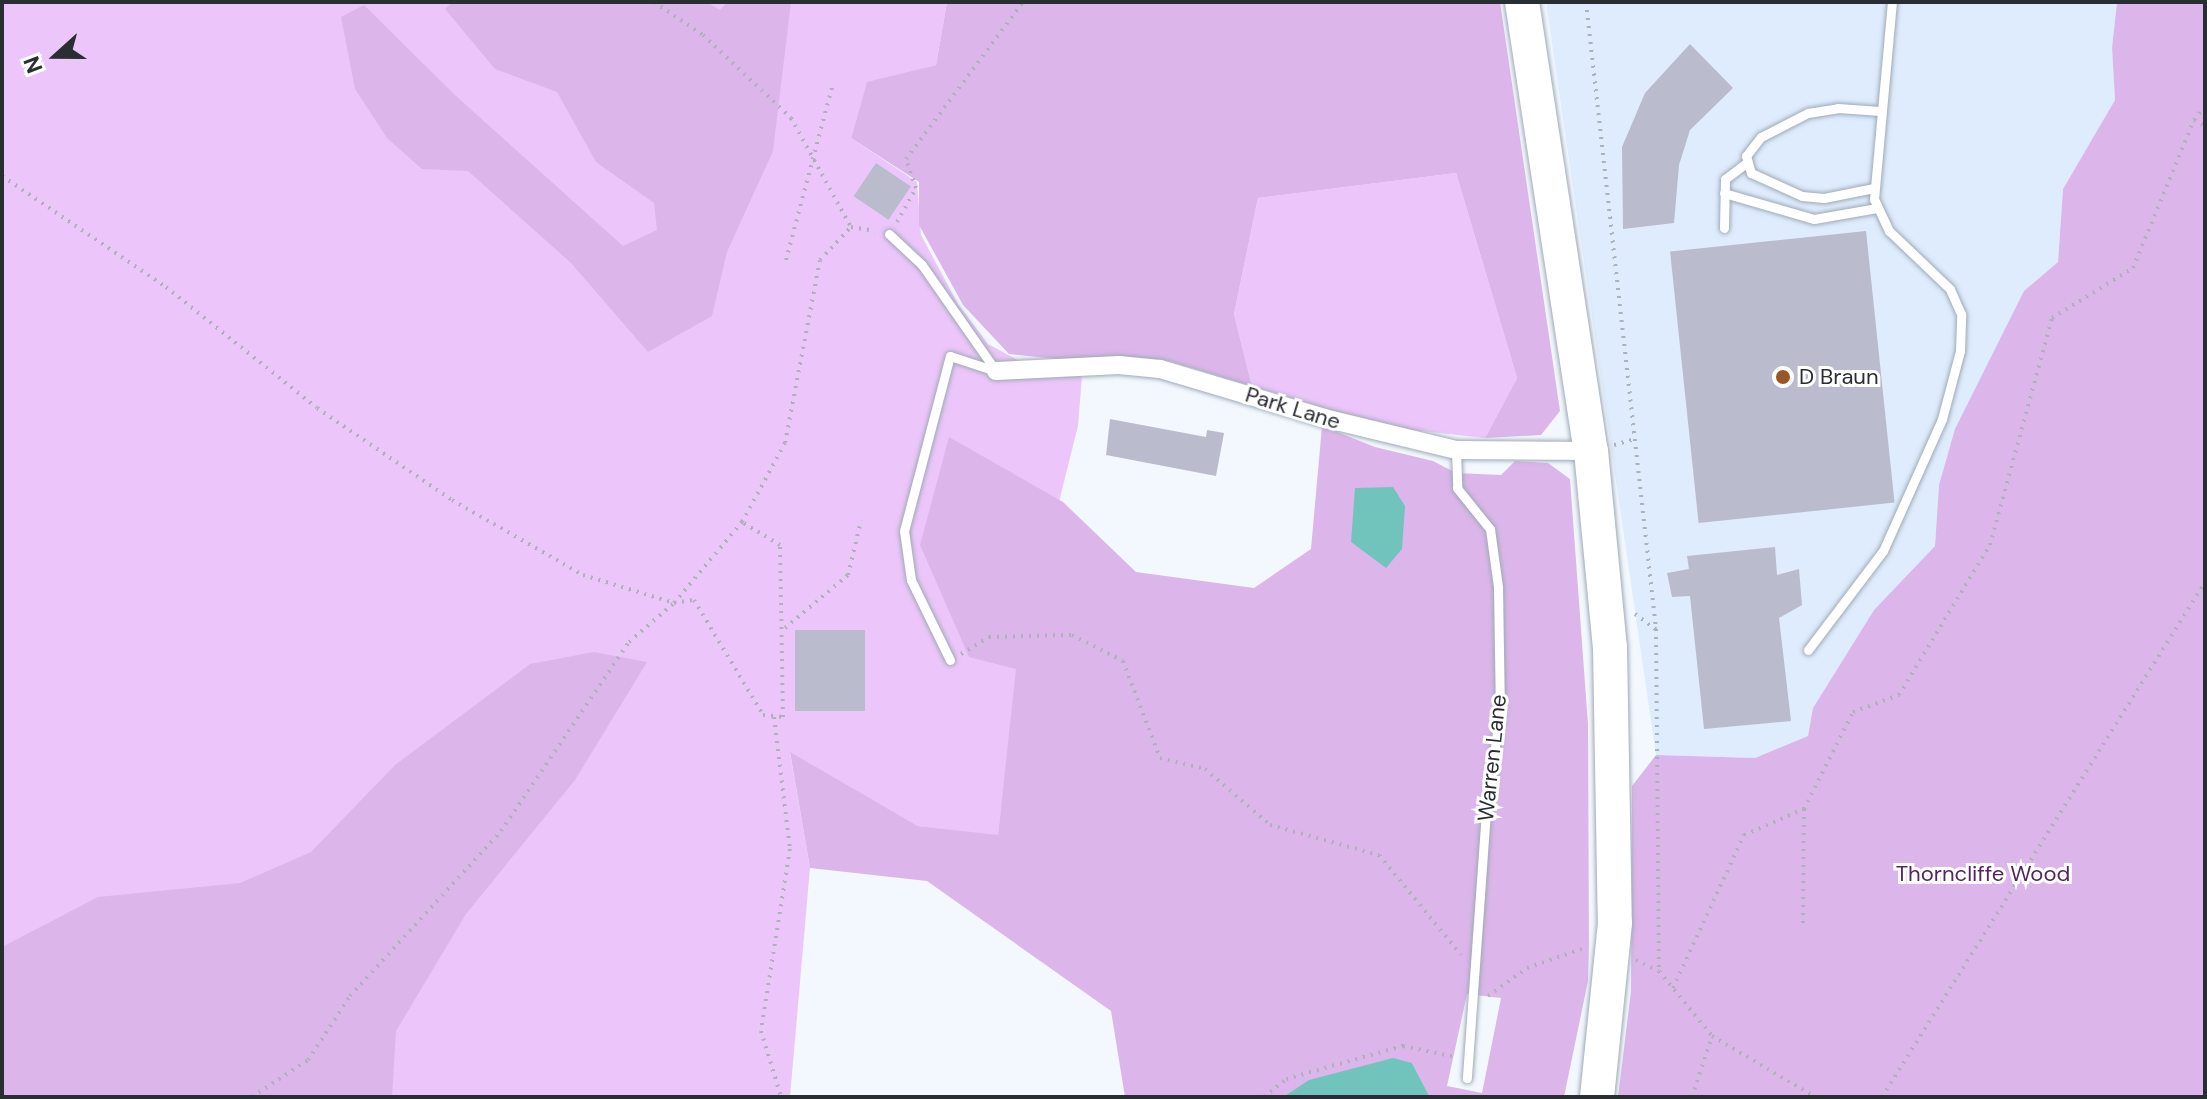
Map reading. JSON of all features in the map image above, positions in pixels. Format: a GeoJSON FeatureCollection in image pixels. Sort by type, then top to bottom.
{"type":"FeatureCollection","features":[{"type":"Feature","properties":{"kind":"highway"},"geometry":{"type":"LineString","coordinates":[[1522,2],[1591,451],[1612,692],[1612,947],[1597,1097]]}},
{"type":"Feature","properties":{"kind":"street","name":"Park Lane"},"geometry":{"type":"LineString","coordinates":[[996,371],[1119,365],[1160,369],[1324,418],[1456,450],[1591,451]]}},
{"type":"Feature","properties":{"kind":"lane"},"geometry":{"type":"LineString","coordinates":[[1808,650],[1883,551],[1942,419],[1960,351],[1961,314],[1950,289],[1889,231],[1877,208],[1874,188],[1892,2]]}},
{"type":"Feature","properties":{"kind":"lane"},"geometry":{"type":"LineString","coordinates":[[1746,163],[1749,148],[1783,122],[1838,108],[1880,111]]}},
{"type":"Feature","properties":{"kind":"lane"},"geometry":{"type":"LineString","coordinates":[[1746,163],[1768,184],[1802,196],[1824,198],[1874,188]]}},
{"type":"Feature","properties":{"kind":"lane"},"geometry":{"type":"LineString","coordinates":[[1724,228],[1724,193],[1728,172],[1746,163]]}},
{"type":"Feature","properties":{"kind":"lane"},"geometry":{"type":"LineString","coordinates":[[1724,193],[1814,219],[1877,208]]}},
{"type":"Feature","properties":{"kind":"lane"},"geometry":{"type":"LineString","coordinates":[[889,234],[922,265],[996,371]]}},
{"type":"Feature","properties":{"kind":"lane"},"geometry":{"type":"LineString","coordinates":[[950,660],[911,580],[904,531],[950,356],[996,371]]}},
{"type":"Feature","properties":{"kind":"lane","name":"Warren Lane"},"geometry":{"type":"LineString","coordinates":[[1456,450],[1457,488],[1490,529],[1498,587],[1500,709],[1485,825],[1467,1078]]}},
{"type":"Feature","properties":{"kind":"path"},"geometry":{"type":"LineString","coordinates":[[654,2],[703,35],[791,118],[851,227]]}},
{"type":"Feature","properties":{"kind":"path"},"geometry":{"type":"LineString","coordinates":[[851,227],[889,234],[916,188],[906,159],[1023,2]]}},
{"type":"Feature","properties":{"kind":"path"},"geometry":{"type":"LineString","coordinates":[[1586,2],[1656,629],[1659,971]]}},
{"type":"Feature","properties":{"kind":"path"},"geometry":{"type":"LineString","coordinates":[[786,260],[833,83]]}},
{"type":"Feature","properties":{"kind":"path"},"geometry":{"type":"LineString","coordinates":[[1803,923],[1804,809],[1853,712],[1899,695],[1990,545],[2052,318],[2133,268],[2194,120],[2205,106]]}},
{"type":"Feature","properties":{"kind":"path"},"geometry":{"type":"LineString","coordinates":[[2194,120],[2205,126]]}},
{"type":"Feature","properties":{"kind":"path"},"geometry":{"type":"LineString","coordinates":[[2,176],[166,287],[317,408],[452,500],[583,575],[674,603],[694,600],[763,715],[783,717],[785,629],[779,603],[780,545],[742,522]]}},
{"type":"Feature","properties":{"kind":"path"},"geometry":{"type":"LineString","coordinates":[[252,1097],[308,1060],[350,996],[501,831],[629,642],[674,603],[742,522],[785,443],[820,260],[851,227]]}},
{"type":"Feature","properties":{"kind":"path"},"geometry":{"type":"LineString","coordinates":[[785,629],[848,575],[861,521]]}},
{"type":"Feature","properties":{"kind":"path"},"geometry":{"type":"LineString","coordinates":[[1882,1097],[2205,582]]}},
{"type":"Feature","properties":{"kind":"path"},"geometry":{"type":"LineString","coordinates":[[950,660],[989,637],[1072,635],[1123,661],[1160,758],[1205,769],[1270,825],[1379,855],[1476,972]]}},
{"type":"Feature","properties":{"kind":"path"},"geometry":{"type":"LineString","coordinates":[[774,717],[790,849],[761,1031],[781,1097]]}},
{"type":"Feature","properties":{"kind":"path"},"geometry":{"type":"LineString","coordinates":[[1673,988],[1744,835],[1804,809]]}},
{"type":"Feature","properties":{"kind":"path"},"geometry":{"type":"LineString","coordinates":[[1473,1006],[1527,968],[1589,946],[1612,947],[1659,971],[1712,1036],[1815,1097]]}},
{"type":"Feature","properties":{"kind":"path"},"geometry":{"type":"LineString","coordinates":[[1692,1097],[1712,1036]]}},
{"type":"Feature","properties":{"kind":"path"},"geometry":{"type":"LineString","coordinates":[[1264,1097],[1286,1079],[1403,1046],[1470,1061]]}},
{"type":"Feature","properties":{"kind":"shaded area"},"geometry":{"type":"Polygon","coordinates":[[[2,2],[947,2],[936,65],[867,83],[851,138],[917,182],[921,235],[958,304],[988,344],[1023,363],[1083,363],[1078,426],[1017,669],[998,836],[918,826],[790,753],[810,868],[790,1097],[2,1097],[2,2]]]}},
{"type":"Feature","properties":{"kind":"shaded area"},"geometry":{"type":"Polygon","coordinates":[[[1546,2],[2117,2],[2112,48],[2115,100],[2063,189],[2058,262],[2024,291],[1939,485],[1935,546],[1874,610],[1813,708],[1808,736],[1755,758],[1656,755],[1546,2]]]}},
{"type":"Feature","properties":{"kind":"shaded area"},"geometry":{"type":"Polygon","coordinates":[[[1456,173],[1517,378],[1485,438],[1386,427],[1252,386],[1234,314],[1258,198],[1456,173]]]}},
{"type":"Feature","properties":{"kind":"shaded area"},"geometry":{"type":"Polygon","coordinates":[[[1393,487],[1405,506],[1402,549],[1386,568],[1351,542],[1355,488],[1393,487]]]}},
{"type":"Feature","properties":{"kind":"shaded area"},"geometry":{"type":"Polygon","coordinates":[[[1393,1058],[1412,1063],[1430,1097],[1283,1097],[1309,1080],[1393,1058]]]}},
{"type":"Feature","properties":{"kind":"green space"},"geometry":{"type":"Polygon","coordinates":[[[452,2],[707,2],[720,10],[727,2],[791,2],[773,151],[727,252],[712,316],[648,352],[571,263],[468,171],[422,169],[387,138],[355,89],[341,17],[364,5],[456,96],[623,246],[657,230],[654,203],[596,162],[557,92],[495,69],[445,9],[452,2]]]}},
{"type":"Feature","properties":{"kind":"green space"},"geometry":{"type":"Polygon","coordinates":[[[947,2],[1500,2],[1560,411],[1541,435],[1485,438],[1517,378],[1456,173],[1258,198],[1234,314],[1252,386],[1169,361],[1118,357],[1086,362],[1009,354],[963,305],[919,225],[919,182],[851,138],[867,82],[936,65],[947,2]]]}},
{"type":"Feature","properties":{"kind":"green space","name":"Thorncliffe Wood"},"geometry":{"type":"Polygon","coordinates":[[[2117,2],[2205,2],[2205,1097],[1618,1097],[1631,991],[1632,786],[1656,755],[1755,758],[1808,736],[1813,708],[1874,610],[1935,546],[1939,485],[1955,429],[2024,291],[2058,262],[2063,189],[2115,100],[2112,48],[2117,2]]]}},
{"type":"Feature","properties":{"kind":"green space"},"geometry":{"type":"Polygon","coordinates":[[[1322,426],[1375,447],[1433,461],[1456,473],[1501,475],[1515,461],[1548,463],[1570,479],[1588,724],[1589,946],[1588,981],[1564,1097],[1430,1097],[1412,1063],[1310,1080],[1283,1097],[1125,1097],[1111,1011],[927,881],[810,868],[790,752],[918,826],[998,835],[1016,669],[969,657],[920,545],[949,437],[1063,502],[1136,572],[1254,588],[1311,549],[1322,426]],[[1467,994],[1447,1086],[1482,1093],[1501,998],[1467,994]]]}},
{"type":"Feature","properties":{"kind":"green space"},"geometry":{"type":"Polygon","coordinates":[[[594,652],[647,662],[575,780],[466,914],[396,1031],[392,1097],[2,1097],[2,947],[98,897],[240,883],[311,852],[395,765],[530,664],[594,652]]]}},
{"type":"Feature","properties":{"kind":"building"},"geometry":{"type":"Polygon","coordinates":[[[1690,44],[1733,88],[1690,130],[1679,165],[1674,223],[1623,229],[1622,147],[1645,93],[1690,44]]]}},
{"type":"Feature","properties":{"kind":"building"},"geometry":{"type":"Polygon","coordinates":[[[876,163],[911,186],[888,220],[854,196],[876,163]]]}},
{"type":"Feature","properties":{"kind":"building","name":"D Braun"},"geometry":{"type":"Polygon","coordinates":[[[1866,231],[1895,503],[1699,523],[1670,252],[1866,231]]]}},
{"type":"Feature","properties":{"kind":"building"},"geometry":{"type":"Polygon","coordinates":[[[1110,419],[1206,437],[1207,430],[1224,433],[1216,476],[1106,455],[1110,419]]]}},
{"type":"Feature","properties":{"kind":"building"},"geometry":{"type":"Polygon","coordinates":[[[1775,547],[1777,575],[1799,569],[1802,605],[1779,618],[1791,721],[1704,729],[1690,596],[1672,597],[1667,573],[1689,569],[1687,556],[1775,547]]]}},
{"type":"Feature","properties":{"kind":"building"},"geometry":{"type":"Polygon","coordinates":[[[795,630],[865,630],[865,711],[795,711],[795,630]]]}},
{"type":"Feature","properties":{"kind":"place","name":"D Braun"},"geometry":{"type":"Point","coordinates":[1783,377]}}]}
